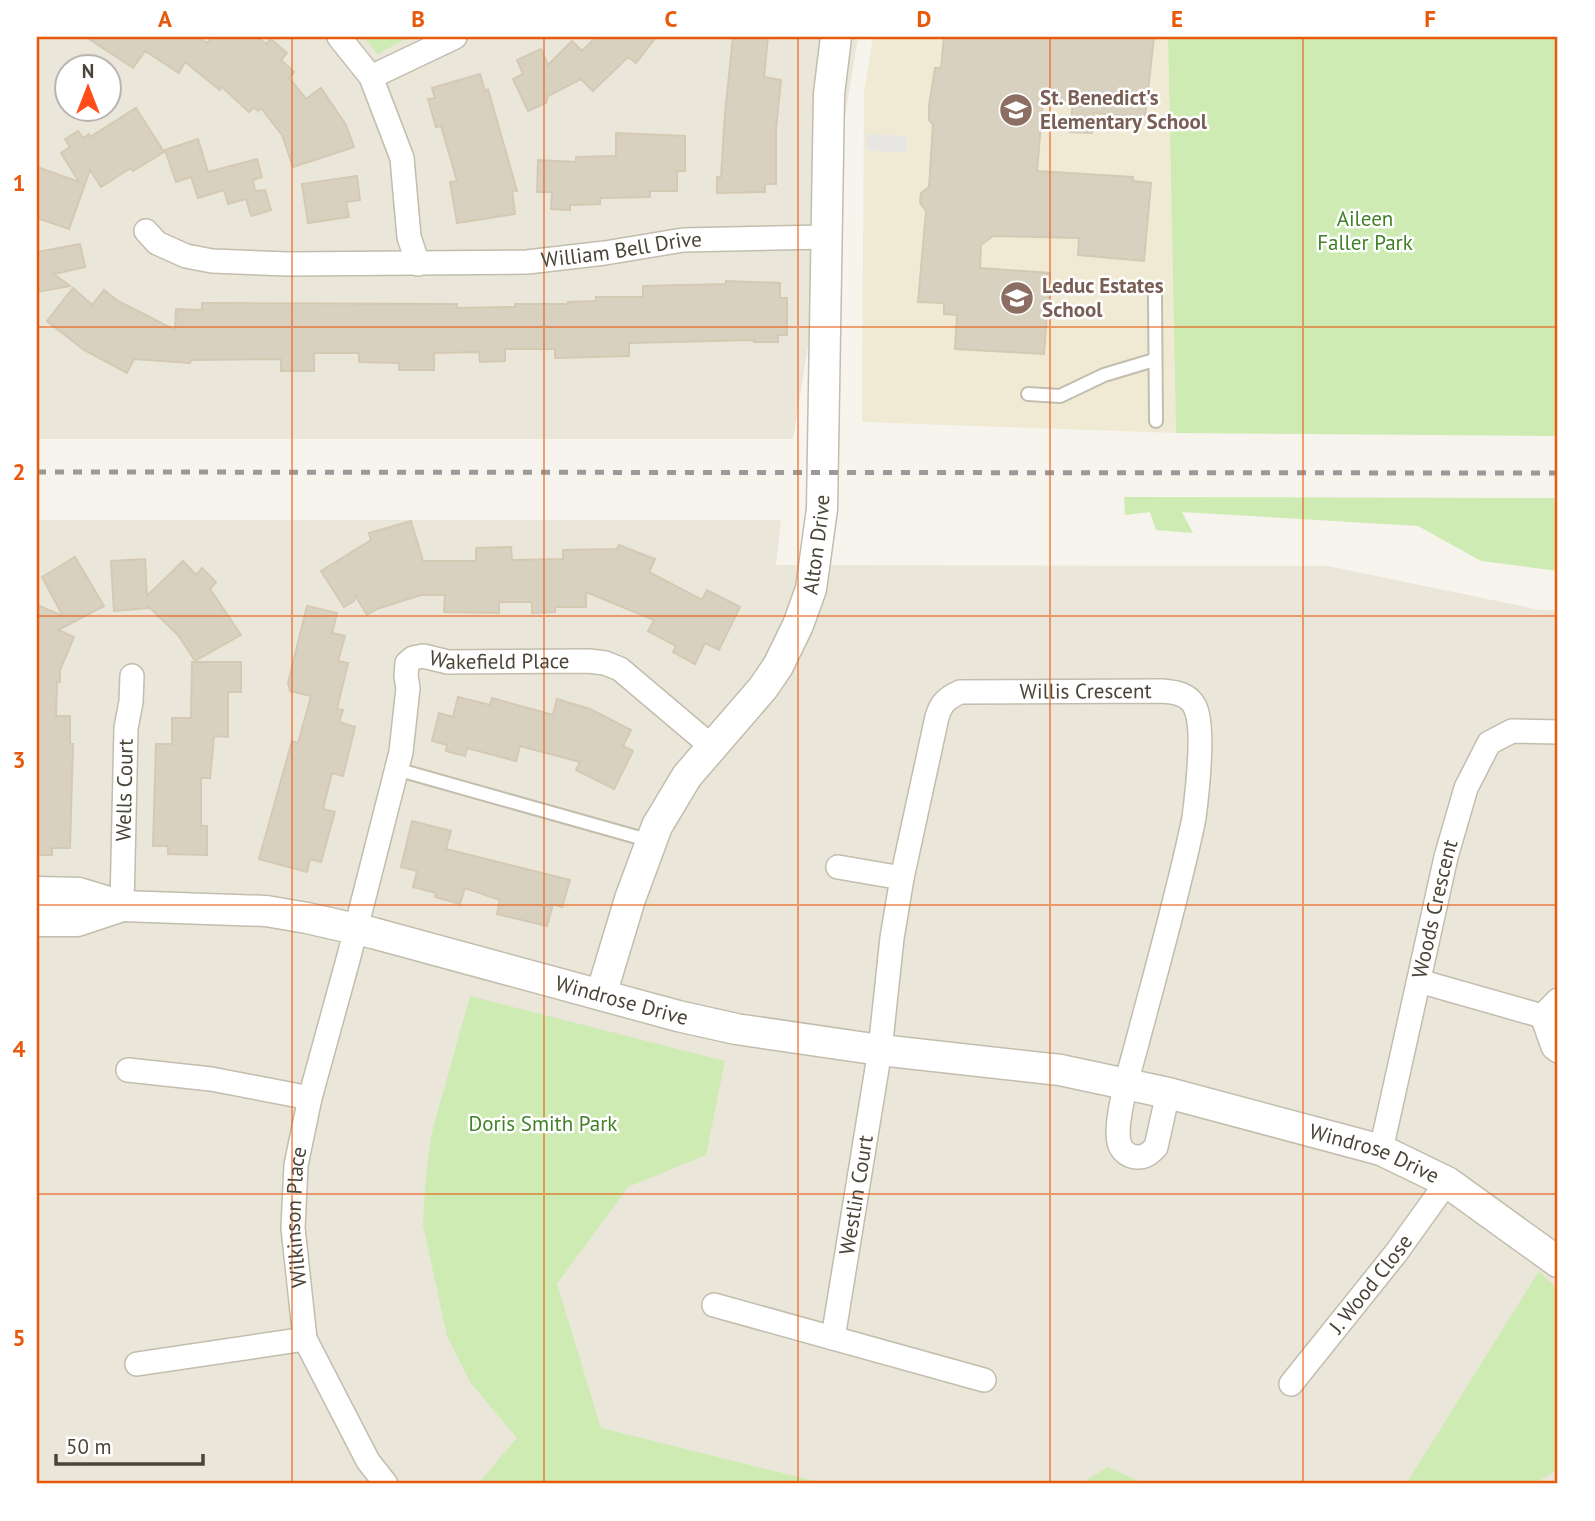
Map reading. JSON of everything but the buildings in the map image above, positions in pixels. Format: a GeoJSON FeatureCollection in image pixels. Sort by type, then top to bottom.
{"type":"FeatureCollection","features":[{"type":"Feature","properties":{"kind":"street"},"geometry":{"type":"LineString","coordinates":[[339,37],[371,77],[402,158],[409,237],[418,264]]}},
{"type":"Feature","properties":{"kind":"street"},"geometry":{"type":"LineString","coordinates":[[371,77],[455,37]]}},
{"type":"Feature","properties":{"kind":"street","name":"Alton Drive"},"geometry":{"type":"LineString","coordinates":[[601,995],[657,826],[687,776],[763,688],[778,666],[798,625],[811,589],[822,509],[829,94],[836,37]]}},
{"type":"Feature","properties":{"kind":"street","name":"William Bell Drive"},"geometry":{"type":"LineString","coordinates":[[146,231],[157,243],[186,256],[212,261],[288,264],[527,262],[683,240],[826,237]]}},
{"type":"Feature","properties":{"kind":"street","name":"Wakefield Place"},"geometry":{"type":"LineString","coordinates":[[356,929],[401,752],[408,688],[407,663],[413,658],[423,656],[449,662],[605,663],[620,669],[711,746]]}},
{"type":"Feature","properties":{"kind":"street","name":"Wells Court"},"geometry":{"type":"LineString","coordinates":[[122,906],[125,728],[131,702],[132,676]]}},
{"type":"Feature","properties":{"kind":"street","name":"Willis Crescent"},"geometry":{"type":"LineString","coordinates":[[880,1050],[892,938],[902,878],[941,705],[960,692],[1176,692],[1195,705],[1199,726],[1194,818],[1127,1083]]}},
{"type":"Feature","properties":{"kind":"street","name":"Woods Crescent"},"geometry":{"type":"LineString","coordinates":[[1381,1150],[1446,857],[1466,788],[1489,743],[1512,731],[1558,732]]}},
{"type":"Feature","properties":{"kind":"street"},"geometry":{"type":"LineString","coordinates":[[838,867],[902,878]]}},
{"type":"Feature","properties":{"kind":"street","name":"Windrose Drive"},"geometry":{"type":"LineString","coordinates":[[37,892],[79,893],[122,906],[266,911],[356,929],[724,1026],[880,1050],[1060,1070],[1127,1083],[1381,1150],[1447,1182],[1558,1262]]}},
{"type":"Feature","properties":{"kind":"street","name":"Windrose Drive"},"geometry":{"type":"LineString","coordinates":[[37,921],[77,920],[122,906]]}},
{"type":"Feature","properties":{"kind":"street","name":"Wilkinson Place"},"geometry":{"type":"LineString","coordinates":[[356,929],[310,1098],[296,1165],[293,1228],[305,1339],[368,1461],[386,1484]]}},
{"type":"Feature","properties":{"kind":"street"},"geometry":{"type":"LineString","coordinates":[[1419,981],[1550,1008],[1553,1047],[1558,1051]]}},
{"type":"Feature","properties":{"kind":"street","name":"Westlin Court"},"geometry":{"type":"LineString","coordinates":[[833,1338],[880,1050]]}},
{"type":"Feature","properties":{"kind":"street"},"geometry":{"type":"LineString","coordinates":[[128,1070],[211,1079],[310,1098]]}},
{"type":"Feature","properties":{"kind":"street"},"geometry":{"type":"LineString","coordinates":[[1127,1083],[1118,1132],[1119,1144],[1124,1153],[1133,1157],[1150,1154],[1156,1147],[1168,1093]]}},
{"type":"Feature","properties":{"kind":"street","name":"J. Wood Close"},"geometry":{"type":"LineString","coordinates":[[1291,1384],[1396,1253],[1447,1182]]}},
{"type":"Feature","properties":{"kind":"street"},"geometry":{"type":"LineString","coordinates":[[715,1305],[984,1380]]}},
{"type":"Feature","properties":{"kind":"street"},"geometry":{"type":"LineString","coordinates":[[137,1364],[305,1339]]}},
{"type":"Feature","properties":{"kind":"lane"},"geometry":{"type":"LineString","coordinates":[[1155,297],[1156,421]]}},
{"type":"Feature","properties":{"kind":"lane"},"geometry":{"type":"LineString","coordinates":[[1028,394],[1060,396],[1104,376],[1154,360]]}},
{"type":"Feature","properties":{"kind":"lane"},"geometry":{"type":"LineString","coordinates":[[396,769],[651,841]]}},
{"type":"Feature","properties":{"kind":"shaded area"},"geometry":{"type":"Polygon","coordinates":[[[37,37],[858,37],[793,439],[37,439],[37,37]]]}},
{"type":"Feature","properties":{"kind":"shaded area","name":"Leduc Estates School"},"geometry":{"type":"Polygon","coordinates":[[[873,37],[1168,37],[1176,433],[862,422],[864,91],[873,37]]]}},
{"type":"Feature","properties":{"kind":"shaded area"},"geometry":{"type":"Polygon","coordinates":[[[867,134],[907,136],[906,153],[866,150],[867,134]]]}},
{"type":"Feature","properties":{"kind":"shaded area"},"geometry":{"type":"Polygon","coordinates":[[[37,520],[781,520],[776,565],[1328,566],[1540,610],[1558,610],[1558,1484],[37,1484],[37,520]]]}},
{"type":"Feature","properties":{"kind":"green space"},"geometry":{"type":"Polygon","coordinates":[[[363,37],[409,37],[378,54],[363,37]]]}},
{"type":"Feature","properties":{"kind":"green space","name":"Aileen Faller Park"},"geometry":{"type":"Polygon","coordinates":[[[1168,37],[1558,37],[1558,436],[1176,433],[1168,37]]]}},
{"type":"Feature","properties":{"kind":"green space"},"geometry":{"type":"Polygon","coordinates":[[[1124,497],[1558,498],[1558,571],[1481,561],[1418,526],[1182,512],[1193,533],[1156,530],[1150,512],[1125,515],[1124,497]]]}},
{"type":"Feature","properties":{"kind":"green space","name":"Doris Smith Park"},"geometry":{"type":"Polygon","coordinates":[[[470,996],[725,1061],[706,1155],[628,1187],[557,1284],[601,1428],[827,1484],[570,1484],[562,1481],[560,1484],[478,1484],[517,1438],[470,1382],[447,1336],[423,1225],[431,1136],[470,996]]]}},
{"type":"Feature","properties":{"kind":"green space"},"geometry":{"type":"Polygon","coordinates":[[[1539,1271],[1558,1290],[1558,1469],[1534,1484],[1406,1484],[1539,1271]]]}},
{"type":"Feature","properties":{"kind":"green space"},"geometry":{"type":"Polygon","coordinates":[[[1108,1467],[1145,1484],[1080,1484],[1108,1467]]]}},
{"type":"Feature","properties":{"kind":"railway"},"geometry":{"type":"LineString","coordinates":[[37,472],[1558,473]]}},
{"type":"Feature","properties":{"kind":"place","name":"St. Benedict's Elementary School"},"geometry":{"type":"Point","coordinates":[1016,110]}},
{"type":"Feature","properties":{"kind":"place","name":"Leduc Estates School"},"geometry":{"type":"Point","coordinates":[1017,298]}}]}
